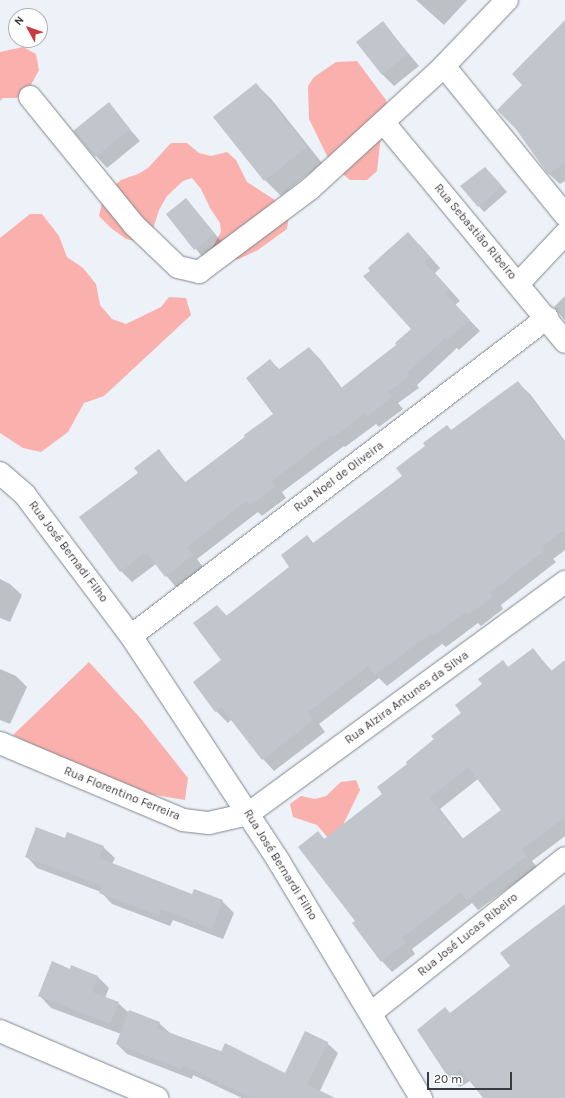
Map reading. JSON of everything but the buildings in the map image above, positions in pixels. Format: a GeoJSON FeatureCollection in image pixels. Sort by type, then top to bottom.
{"type":"FeatureCollection","features":[{"type":"Feature","properties":{"kind":"street"},"geometry":{"type":"LineString","coordinates":[[30,97],[134,226],[178,267],[199,272],[310,189],[384,123],[444,66],[508,0]]}},
{"type":"Feature","properties":{"kind":"street"},"geometry":{"type":"LineString","coordinates":[[444,66],[565,215]]}},
{"type":"Feature","properties":{"kind":"street","name":"Rua Sebastião Ribeiro"},"geometry":{"type":"LineString","coordinates":[[384,123],[547,318],[565,342]]}},
{"type":"Feature","properties":{"kind":"street"},"geometry":{"type":"LineString","coordinates":[[518,284],[565,234]]}},
{"type":"Feature","properties":{"kind":"street","name":"Rua Noel de Oliveira"},"geometry":{"type":"LineString","coordinates":[[131,636],[547,318]]}},
{"type":"Feature","properties":{"kind":"street","name":"Rua José Bernadi Filho"},"geometry":{"type":"LineString","coordinates":[[0,473],[25,495],[131,636]]}},
{"type":"Feature","properties":{"kind":"street","name":"Rua Alzira Antunes da Silva"},"geometry":{"type":"LineString","coordinates":[[248,814],[565,582]]}},
{"type":"Feature","properties":{"kind":"street","name":"Rua José Bernardi Filho"},"geometry":{"type":"LineString","coordinates":[[131,636],[278,860],[421,1098]]}},
{"type":"Feature","properties":{"kind":"street","name":"Rua Florentino Ferreira"},"geometry":{"type":"LineString","coordinates":[[0,743],[183,820],[209,823],[248,814]]}},
{"type":"Feature","properties":{"kind":"street","name":"Rua José Lucas Ribeiro"},"geometry":{"type":"LineString","coordinates":[[371,1013],[565,858]]}},
{"type":"Feature","properties":{"kind":"street"},"geometry":{"type":"LineString","coordinates":[[0,1031],[157,1098]]}},
{"type":"Feature","properties":{"kind":"shaded area"},"geometry":{"type":"Polygon","coordinates":[[[25,48],[36,54],[39,70],[31,85],[17,98],[3,98],[0,101],[0,52],[25,48]]]}},
{"type":"Feature","properties":{"kind":"shaded area"},"geometry":{"type":"Polygon","coordinates":[[[357,61],[386,100],[389,114],[380,144],[377,171],[367,180],[350,180],[331,164],[309,119],[308,86],[314,77],[336,62],[357,61]]]}},
{"type":"Feature","properties":{"kind":"shaded area"},"geometry":{"type":"Polygon","coordinates":[[[171,143],[187,143],[199,153],[211,156],[227,152],[236,160],[247,182],[278,202],[289,215],[287,229],[258,250],[239,259],[220,263],[209,262],[212,248],[221,232],[220,223],[210,208],[201,189],[192,178],[183,181],[167,196],[159,210],[150,238],[135,241],[126,239],[111,228],[99,216],[104,194],[121,180],[138,174],[148,168],[171,143]]]}},
{"type":"Feature","properties":{"kind":"shaded area"},"geometry":{"type":"Polygon","coordinates":[[[30,214],[42,214],[59,236],[67,257],[83,268],[96,284],[100,305],[112,319],[126,324],[161,307],[169,297],[186,298],[191,315],[104,396],[84,403],[68,432],[41,452],[23,448],[0,433],[0,238],[30,214]]]}},
{"type":"Feature","properties":{"kind":"shaded area"},"geometry":{"type":"Polygon","coordinates":[[[89,662],[142,720],[188,778],[185,800],[138,792],[59,760],[13,735],[89,662]]]}},
{"type":"Feature","properties":{"kind":"shaded area"},"geometry":{"type":"Polygon","coordinates":[[[356,780],[360,790],[340,831],[329,839],[317,825],[293,817],[290,804],[301,796],[315,799],[326,796],[341,782],[356,780]]]}}]}
